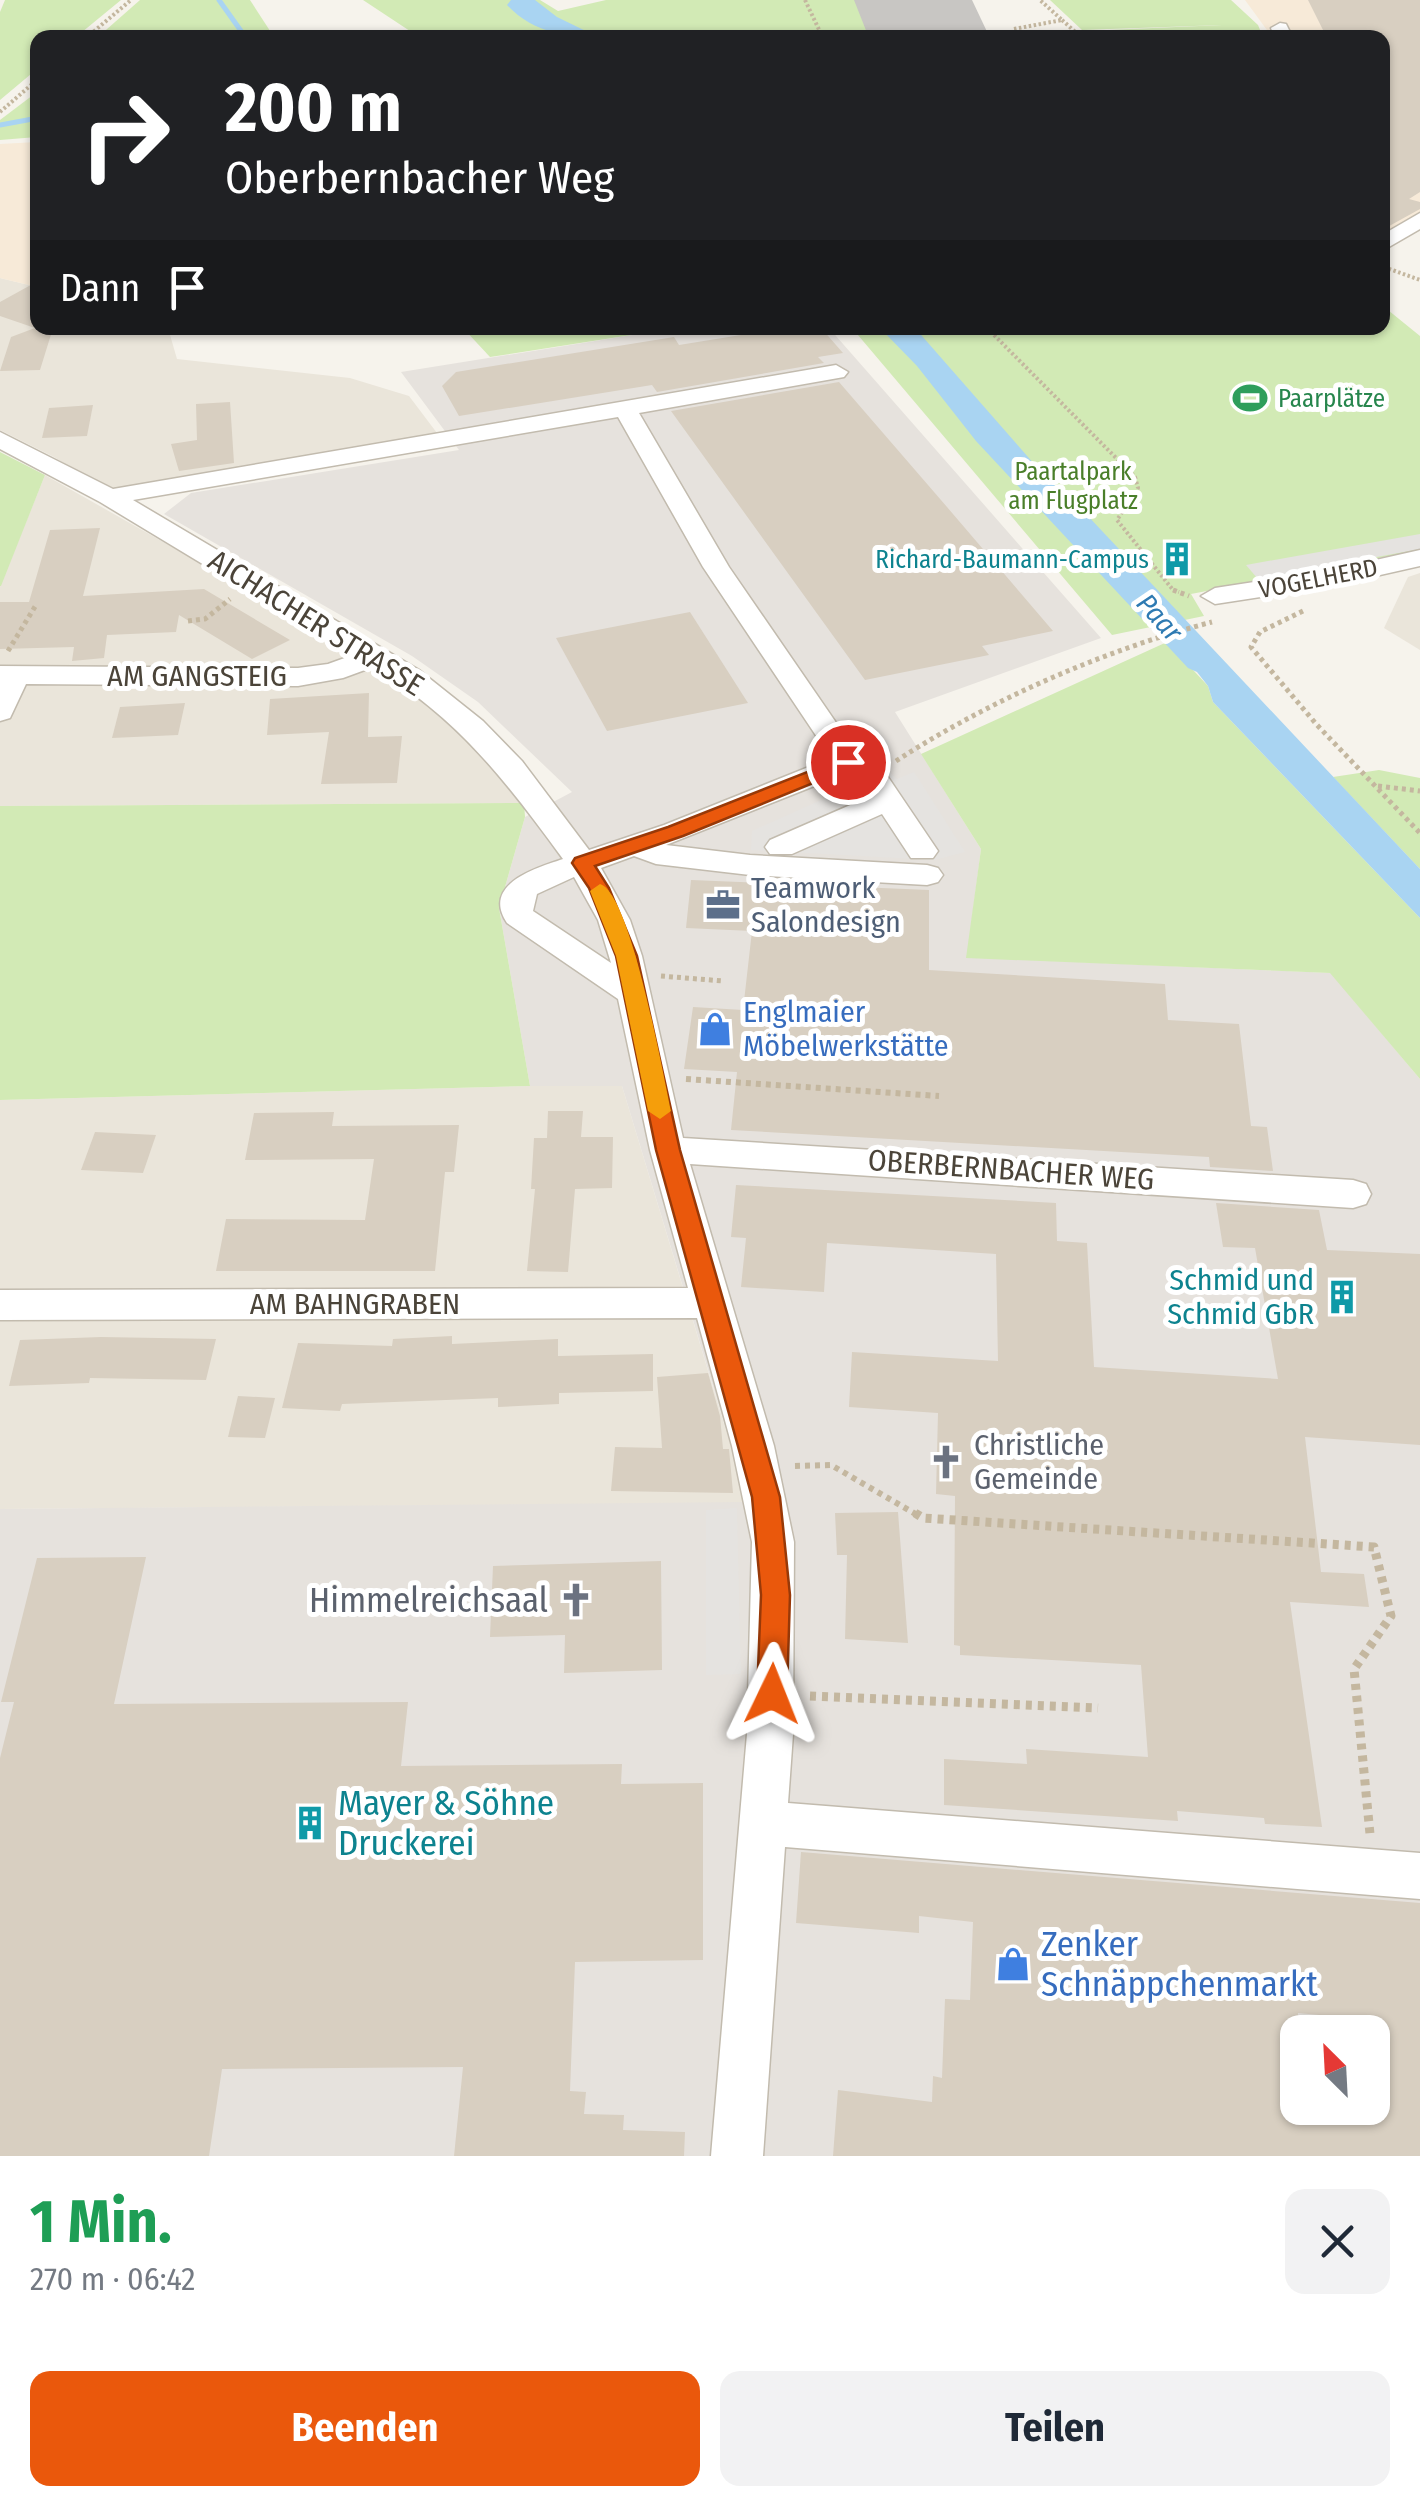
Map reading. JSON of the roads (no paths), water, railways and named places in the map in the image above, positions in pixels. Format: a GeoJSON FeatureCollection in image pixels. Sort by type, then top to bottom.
{"type":"FeatureCollection","features":[{"type":"Feature","properties":{"kind":"street"},"geometry":{"type":"LineString","coordinates":[[1390,239],[1420,219]]}},
{"type":"Feature","properties":{"kind":"street"},"geometry":{"type":"LineString","coordinates":[[108,497],[836,372]]}},
{"type":"Feature","properties":{"kind":"street"},"geometry":{"type":"LineString","coordinates":[[624,407],[716,567],[848,762],[871,774],[890,799],[924,863],[750,864],[656,854],[635,846]]}},
{"type":"Feature","properties":{"kind":"street","name":"AICHACHER STRASSE"},"geometry":{"type":"LineString","coordinates":[[0,439],[108,497],[409,676],[476,731],[511,767],[582,863]]}},
{"type":"Feature","properties":{"kind":"street","name":"VOGELHERD"},"geometry":{"type":"LineString","coordinates":[[1219,608],[1420,558]]}},
{"type":"Feature","properties":{"kind":"street","name":"AM GANGSTEIG"},"geometry":{"type":"LineString","coordinates":[[8,675],[298,676],[332,672],[376,656]]}},
{"type":"Feature","properties":{"kind":"street"},"geometry":{"type":"LineString","coordinates":[[0,712],[8,675]]}},
{"type":"Feature","properties":{"kind":"street"},"geometry":{"type":"LineString","coordinates":[[631,984],[518,916],[514,902],[519,889],[536,878],[635,846],[848,762]]}},
{"type":"Feature","properties":{"kind":"street"},"geometry":{"type":"LineString","coordinates":[[781,847],[890,799]]}},
{"type":"Feature","properties":{"kind":"street"},"geometry":{"type":"LineString","coordinates":[[582,863],[614,920],[668,1150],[758,1468],[773,1542],[772,1694],[737,2156]]}},
{"type":"Feature","properties":{"kind":"street","name":"OBERBERNBACHER WEG"},"geometry":{"type":"LineString","coordinates":[[668,1150],[923,1163],[1353,1194]]}},
{"type":"Feature","properties":{"kind":"street","name":"AM BAHNGRABEN"},"geometry":{"type":"LineString","coordinates":[[0,1305],[711,1302]]}},
{"type":"Feature","properties":{"kind":"street"},"geometry":{"type":"LineString","coordinates":[[763,1823],[1420,1876]]}},
{"type":"Feature","properties":{"kind":"water"},"geometry":{"type":"Polygon","coordinates":[[[511,0],[535,0],[584,30],[546,30],[520,17],[507,5],[511,0]]]}},
{"type":"Feature","properties":{"kind":"water","name":"Paar"},"geometry":{"type":"Polygon","coordinates":[[[887,335],[921,335],[1049,481],[1071,498],[1420,869],[1420,918],[1213,702],[1208,686],[1197,672],[1188,668],[976,441],[917,366],[887,335]]]}},
{"type":"Feature","properties":{"kind":"waterway"},"geometry":{"type":"LineString","coordinates":[[219,0],[240,30]]}},
{"type":"Feature","properties":{"kind":"waterway"},"geometry":{"type":"LineString","coordinates":[[0,125],[30,119]]}},
{"type":"Feature","properties":{"kind":"place","name":"Paarplätze"},"geometry":{"type":"Point","coordinates":[1250,398]}},
{"type":"Feature","properties":{"kind":"place","name":"Richard-Baumann-Campus"},"geometry":{"type":"Point","coordinates":[1177,559]}},
{"type":"Feature","properties":{"kind":"place","name":"Teamwork Salondesign"},"geometry":{"type":"Point","coordinates":[723,905]}},
{"type":"Feature","properties":{"kind":"place","name":"Englmaier Möbelwerkstätte"},"geometry":{"type":"Point","coordinates":[715,1029]}},
{"type":"Feature","properties":{"kind":"place","name":"Schmid und Schmid GbR"},"geometry":{"type":"Point","coordinates":[1342,1297]}},
{"type":"Feature","properties":{"kind":"place","name":"Christliche Gemeinde"},"geometry":{"type":"Point","coordinates":[946,1462]}},
{"type":"Feature","properties":{"kind":"place","name":"Himmelreichsaal"},"geometry":{"type":"Point","coordinates":[576,1600]}},
{"type":"Feature","properties":{"kind":"place","name":"Mayer & Söhne Druckerei"},"geometry":{"type":"Point","coordinates":[310,1823]}},
{"type":"Feature","properties":{"kind":"place","name":"Zenker Schnäppchenmarkt"},"geometry":{"type":"Point","coordinates":[1013,1964]}},
{"type":"Feature","properties":{"kind":"park label","name":"Paartalpark am Flugplatz"},"geometry":{"type":"Point","coordinates":[1073,486]}}]}
